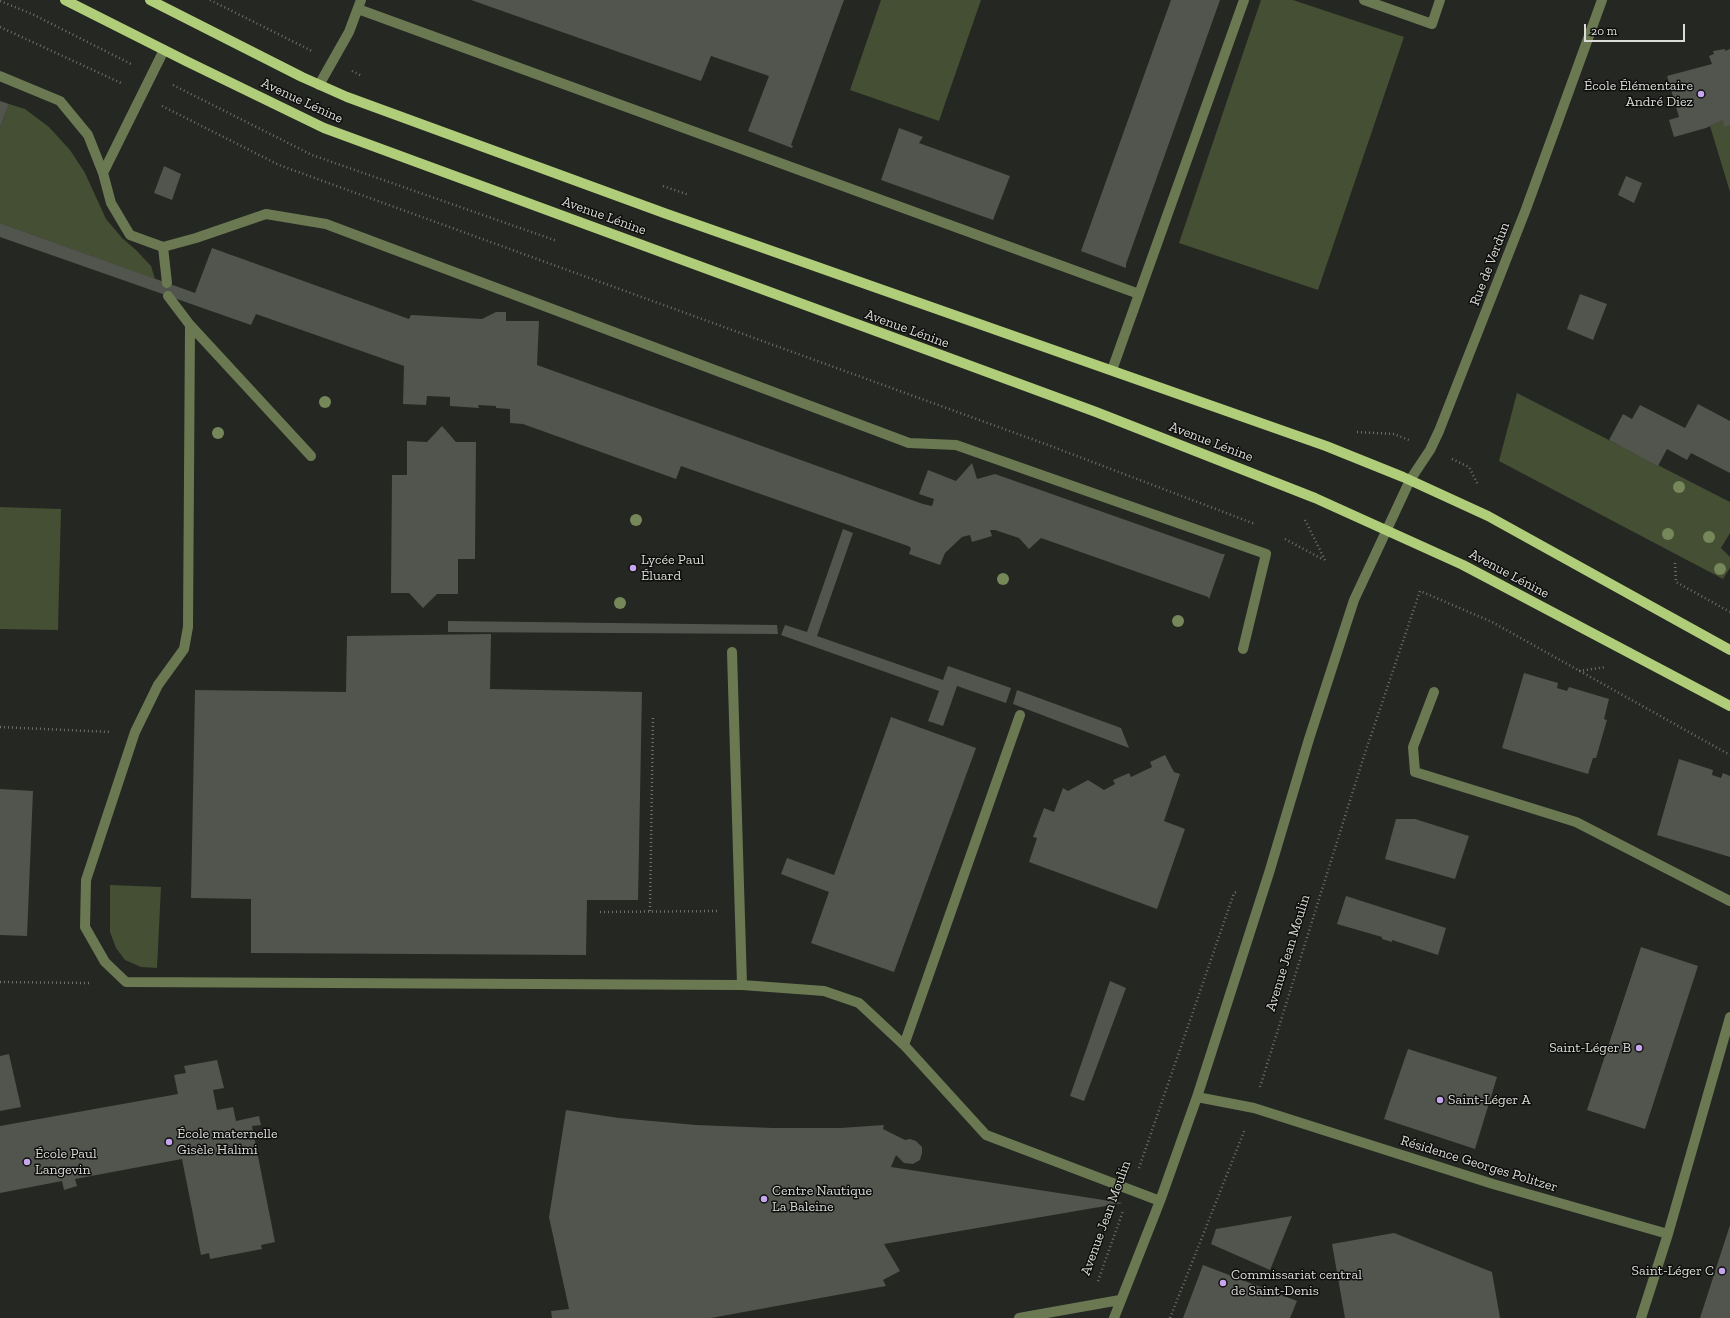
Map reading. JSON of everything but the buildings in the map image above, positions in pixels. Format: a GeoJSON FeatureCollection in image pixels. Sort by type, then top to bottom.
{"type":"FeatureCollection","features":[{"type":"Feature","properties":{"kind":"main road","name":"Avenue Lénine"},"geometry":{"type":"LineString","coordinates":[[66,0],[164,50],[324,128],[1096,412],[1280,484],[1463,565],[1730,706]]}},
{"type":"Feature","properties":{"kind":"main road","name":"Avenue Lénine"},"geometry":{"type":"LineString","coordinates":[[150,0],[319,85],[347,97],[664,213],[1326,446],[1410,480],[1488,516],[1730,650]]}},
{"type":"Feature","properties":{"kind":"street"},"geometry":{"type":"LineString","coordinates":[[1112,370],[1244,0]]}},
{"type":"Feature","properties":{"kind":"street"},"geometry":{"type":"LineString","coordinates":[[1364,0],[1432,24],[1440,0]]}},
{"type":"Feature","properties":{"kind":"street","name":"Rue de Verdun"},"geometry":{"type":"LineString","coordinates":[[1386,530],[1410,480],[1430,450],[1439,432],[1526,210],[1602,0]]}},
{"type":"Feature","properties":{"kind":"street"},"geometry":{"type":"LineString","coordinates":[[319,85],[349,32],[359,4],[1139,294]]}},
{"type":"Feature","properties":{"kind":"street"},"geometry":{"type":"LineString","coordinates":[[103,173],[164,50]]}},
{"type":"Feature","properties":{"kind":"street"},"geometry":{"type":"LineString","coordinates":[[0,76],[60,101],[88,136],[103,173],[111,203],[130,235],[163,247],[196,238],[266,214],[326,224],[909,443],[956,445],[1266,554],[1243,649]]}},
{"type":"Feature","properties":{"kind":"street"},"geometry":{"type":"LineString","coordinates":[[163,247],[167,283]]}},
{"type":"Feature","properties":{"kind":"street"},"geometry":{"type":"LineString","coordinates":[[168,296],[190,324],[311,456]]}},
{"type":"Feature","properties":{"kind":"street"},"geometry":{"type":"LineString","coordinates":[[190,324],[188,627],[184,649],[158,685],[135,732],[86,880],[85,927],[105,962],[126,982],[742,985],[824,991],[859,1003],[904,1045],[986,1135],[1160,1201]]}},
{"type":"Feature","properties":{"kind":"street"},"geometry":{"type":"LineString","coordinates":[[1114,1318],[1160,1201],[1197,1097],[1354,600],[1386,530]]}},
{"type":"Feature","properties":{"kind":"street"},"geometry":{"type":"LineString","coordinates":[[732,652],[742,985]]}},
{"type":"Feature","properties":{"kind":"street"},"geometry":{"type":"LineString","coordinates":[[1434,692],[1413,747],[1415,772],[1576,822],[1730,901]]}},
{"type":"Feature","properties":{"kind":"street"},"geometry":{"type":"LineString","coordinates":[[904,1045],[1020,715]]}},
{"type":"Feature","properties":{"kind":"street"},"geometry":{"type":"LineString","coordinates":[[1641,1318],[1668,1234],[1730,1017]]}},
{"type":"Feature","properties":{"kind":"street","name":"Résidence Georges Politzer"},"geometry":{"type":"LineString","coordinates":[[1197,1097],[1254,1108],[1492,1184],[1668,1234]]}},
{"type":"Feature","properties":{"kind":"street"},"geometry":{"type":"LineString","coordinates":[[1019,1318],[1120,1300]]}},
{"type":"Feature","properties":{"kind":"path"},"geometry":{"type":"LineString","coordinates":[[210,0],[367,78]]}},
{"type":"Feature","properties":{"kind":"path"},"geometry":{"type":"LineString","coordinates":[[0,27],[112,78],[141,95],[279,165],[1048,445],[1258,524]]}},
{"type":"Feature","properties":{"kind":"path"},"geometry":{"type":"LineString","coordinates":[[657,184],[694,197]]}},
{"type":"Feature","properties":{"kind":"path"},"geometry":{"type":"LineString","coordinates":[[1354,432],[1394,434],[1412,442]]}},
{"type":"Feature","properties":{"kind":"path"},"geometry":{"type":"LineString","coordinates":[[1446,457],[1469,467]]}},
{"type":"Feature","properties":{"kind":"path"},"geometry":{"type":"LineString","coordinates":[[1284,539],[1325,560],[1306,520]]}},
{"type":"Feature","properties":{"kind":"path"},"geometry":{"type":"LineString","coordinates":[[1675,563],[1676,582],[1730,612]]}},
{"type":"Feature","properties":{"kind":"path","name":"Avenue Jean Moulin"},"geometry":{"type":"LineString","coordinates":[[1170,1318],[1254,1108],[1364,756],[1420,591],[1492,622],[1579,672],[1730,755]]}},
{"type":"Feature","properties":{"kind":"path"},"geometry":{"type":"LineString","coordinates":[[650,912],[653,716]]}},
{"type":"Feature","properties":{"kind":"path"},"geometry":{"type":"LineString","coordinates":[[0,727],[135,732]]}},
{"type":"Feature","properties":{"kind":"path","name":"Avenue Jean Moulin"},"geometry":{"type":"LineString","coordinates":[[1089,1306],[1234,893],[1269,873]]}},
{"type":"Feature","properties":{"kind":"path"},"geometry":{"type":"LineString","coordinates":[[600,912],[740,911]]}},
{"type":"Feature","properties":{"kind":"path"},"geometry":{"type":"LineString","coordinates":[[0,982],[126,982]]}},
{"type":"Feature","properties":{"kind":"green space"},"geometry":{"type":"Polygon","coordinates":[[[881,0],[981,0],[939,121],[850,90],[881,0]]]}},
{"type":"Feature","properties":{"kind":"green space"},"geometry":{"type":"Polygon","coordinates":[[[1261,0],[1293,0],[1404,37],[1318,290],[1179,243],[1261,0]]]}},
{"type":"Feature","properties":{"kind":"green space"},"geometry":{"type":"Polygon","coordinates":[[[9,104],[25,109],[49,127],[70,150],[85,173],[106,219],[122,238],[151,266],[155,279],[0,223],[0,128],[9,104]]]}},
{"type":"Feature","properties":{"kind":"green space"},"geometry":{"type":"Polygon","coordinates":[[[1730,113],[1730,192],[1710,126],[1727,118],[1730,113]]]}},
{"type":"Feature","properties":{"kind":"green space"},"geometry":{"type":"Polygon","coordinates":[[[1517,393],[1730,502],[1730,533],[1721,548],[1730,557],[1730,568],[1723,579],[1499,461],[1517,393]]]}},
{"type":"Feature","properties":{"kind":"green space"},"geometry":{"type":"Polygon","coordinates":[[[0,507],[61,509],[58,630],[0,629],[0,507]]]}},
{"type":"Feature","properties":{"kind":"green space"},"geometry":{"type":"Polygon","coordinates":[[[110,885],[161,887],[157,968],[141,967],[125,960],[116,948],[110,932],[110,885]]]}},
{"type":"Feature","properties":{"kind":"place","name":"École Élémentaire André Diez"},"geometry":{"type":"Point","coordinates":[1701,94]}},
{"type":"Feature","properties":{"kind":"place","name":"Lycée Paul Éluard"},"geometry":{"type":"Point","coordinates":[633,568]}},
{"type":"Feature","properties":{"kind":"place","name":"Saint-Léger B"},"geometry":{"type":"Point","coordinates":[1639,1048]}},
{"type":"Feature","properties":{"kind":"place","name":"Saint-Léger A"},"geometry":{"type":"Point","coordinates":[1440,1100]}},
{"type":"Feature","properties":{"kind":"place","name":"École maternelle Gisèle Halimi"},"geometry":{"type":"Point","coordinates":[169,1142]}},
{"type":"Feature","properties":{"kind":"place","name":"École Paul Langevin"},"geometry":{"type":"Point","coordinates":[27,1162]}},
{"type":"Feature","properties":{"kind":"place","name":"Centre Nautique La Baleine"},"geometry":{"type":"Point","coordinates":[764,1199]}},
{"type":"Feature","properties":{"kind":"place","name":"Saint-Léger C"},"geometry":{"type":"Point","coordinates":[1722,1271]}},
{"type":"Feature","properties":{"kind":"place","name":"Commissariat central de Saint-Denis"},"geometry":{"type":"Point","coordinates":[1223,1283]}}]}
